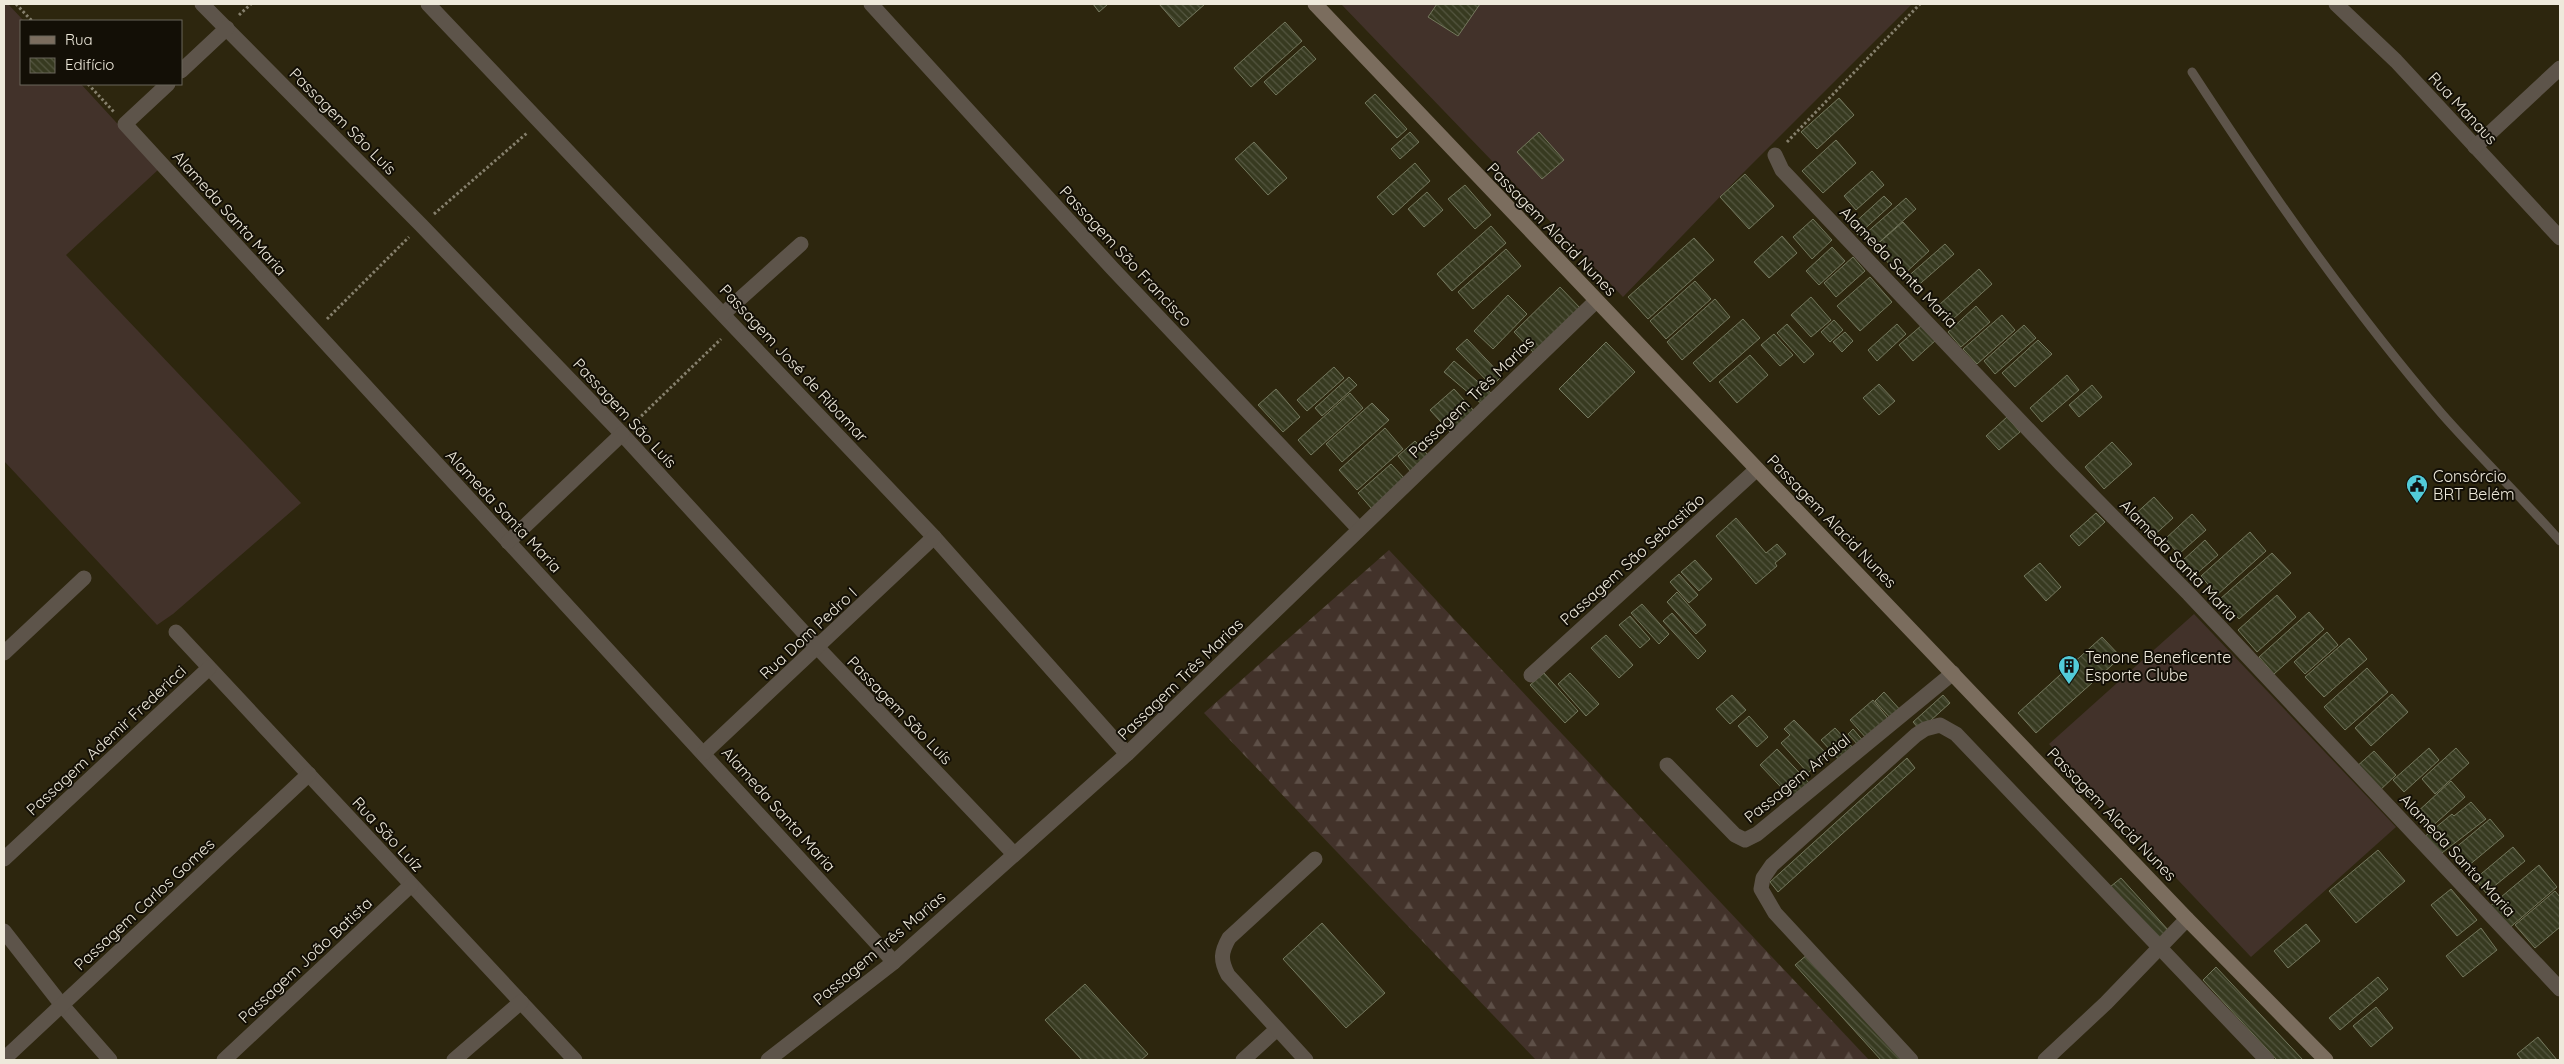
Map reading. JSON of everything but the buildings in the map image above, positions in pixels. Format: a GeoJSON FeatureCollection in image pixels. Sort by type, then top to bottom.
{"type":"FeatureCollection","features":[{"type":"Feature","properties":{"kind":"main road","name":"Passagem Alacid Nunes"},"geometry":{"type":"LineString","coordinates":[[1315,4],[2187,919],[2326,1060]]}},
{"type":"Feature","properties":{"kind":"street","name":"Passagem São Luís"},"geometry":{"type":"LineString","coordinates":[[202,4],[622,434],[818,648],[1014,854]]}},
{"type":"Feature","properties":{"kind":"street","name":"Passagem José de Ribamar"},"geometry":{"type":"LineString","coordinates":[[428,4],[934,537],[1127,754]]}},
{"type":"Feature","properties":{"kind":"street","name":"Passagem São Francisco"},"geometry":{"type":"LineString","coordinates":[[871,4],[1112,268],[1358,529]]}},
{"type":"Feature","properties":{"kind":"street","name":"Rua Manaus"},"geometry":{"type":"LineString","coordinates":[[2336,4],[2396,61],[2560,238]]}},
{"type":"Feature","properties":{"kind":"street"},"geometry":{"type":"LineString","coordinates":[[182,70],[227,28]]}},
{"type":"Feature","properties":{"kind":"street"},"geometry":{"type":"LineString","coordinates":[[2475,146],[2560,68]]}},
{"type":"Feature","properties":{"kind":"street"},"geometry":{"type":"LineString","coordinates":[[124,124],[167,85]]}},
{"type":"Feature","properties":{"kind":"street","name":"Alameda Santa Maria"},"geometry":{"type":"LineString","coordinates":[[124,124],[704,753],[894,962]]}},
{"type":"Feature","properties":{"kind":"street","name":"Alameda Santa Maria"},"geometry":{"type":"LineString","coordinates":[[1775,155],[1782,170],[2061,464],[2190,594],[2560,989]]}},
{"type":"Feature","properties":{"kind":"street"},"geometry":{"type":"LineString","coordinates":[[722,314],[801,244]]}},
{"type":"Feature","properties":{"kind":"street","name":"Passagem Três Marias"},"geometry":{"type":"LineString","coordinates":[[768,1060],[894,962],[1127,754],[1231,656],[1358,529],[1596,301]]}},
{"type":"Feature","properties":{"kind":"street"},"geometry":{"type":"LineString","coordinates":[[508,542],[622,434]]}},
{"type":"Feature","properties":{"kind":"street","name":"Passagem São Sebastião"},"geometry":{"type":"LineString","coordinates":[[1531,675],[1757,469]]}},
{"type":"Feature","properties":{"kind":"street","name":"Rua Dom Pedro I"},"geometry":{"type":"LineString","coordinates":[[704,753],[818,648],[934,537]]}},
{"type":"Feature","properties":{"kind":"street"},"geometry":{"type":"LineString","coordinates":[[4,654],[84,578]]}},
{"type":"Feature","properties":{"kind":"street","name":"Rua São Luíz"},"geometry":{"type":"LineString","coordinates":[[176,632],[575,1060]]}},
{"type":"Feature","properties":{"kind":"street","name":"Passagem Ademir Fredericci"},"geometry":{"type":"LineString","coordinates":[[4,859],[209,668]]}},
{"type":"Feature","properties":{"kind":"street","name":"Passagem Arraial"},"geometry":{"type":"LineString","coordinates":[[1667,765],[1735,836],[1745,840],[1757,834],[1953,673]]}},
{"type":"Feature","properties":{"kind":"street"},"geometry":{"type":"LineString","coordinates":[[1910,1060],[1775,913],[1762,889],[1763,878],[1772,865],[1899,749],[1925,728],[1940,725],[1956,734],[2158,948],[2267,1060]]}},
{"type":"Feature","properties":{"kind":"street","name":"Passagem Carlos Gomes"},"geometry":{"type":"LineString","coordinates":[[4,1059],[309,774]]}},
{"type":"Feature","properties":{"kind":"street"},"geometry":{"type":"LineString","coordinates":[[1306,1060],[1276,1030],[1228,975],[1222,963],[1222,949],[1229,938],[1315,858]]}},
{"type":"Feature","properties":{"kind":"street","name":"Passagem João Batista"},"geometry":{"type":"LineString","coordinates":[[224,1060],[411,885]]}},
{"type":"Feature","properties":{"kind":"street"},"geometry":{"type":"LineString","coordinates":[[2046,1060],[2106,1003],[2187,919]]}},
{"type":"Feature","properties":{"kind":"street"},"geometry":{"type":"LineString","coordinates":[[4,931],[61,1004],[110,1060]]}},
{"type":"Feature","properties":{"kind":"street"},"geometry":{"type":"LineString","coordinates":[[454,1060],[521,1002]]}},
{"type":"Feature","properties":{"kind":"street"},"geometry":{"type":"LineString","coordinates":[[1243,1060],[1276,1030]]}},
{"type":"Feature","properties":{"kind":"lane"},"geometry":{"type":"LineString","coordinates":[[2192,72],[2251,162],[2391,351],[2442,414],[2560,541]]}},
{"type":"Feature","properties":{"kind":"path"},"geometry":{"type":"LineString","coordinates":[[16,4],[31,20]]}},
{"type":"Feature","properties":{"kind":"path"},"geometry":{"type":"LineString","coordinates":[[1775,155],[1920,4]]}},
{"type":"Feature","properties":{"kind":"path"},"geometry":{"type":"LineString","coordinates":[[89,85],[124,124]]}},
{"type":"Feature","properties":{"kind":"path"},"geometry":{"type":"LineString","coordinates":[[622,434],[734,326]]}},
{"type":"Feature","properties":{"kind":"green space"},"geometry":{"type":"Polygon","coordinates":[[[4,4],[8,4],[23,20],[20,20],[20,85],[82,85],[159,169],[66,255],[301,503],[173,614],[157,625],[4,461],[4,4]]]}},
{"type":"Feature","properties":{"kind":"green space"},"geometry":{"type":"Polygon","coordinates":[[[1341,4],[1912,4],[1741,175],[1623,297],[1341,4]]]}},
{"type":"Feature","properties":{"kind":"green space"},"geometry":{"type":"Polygon","coordinates":[[[1389,550],[1869,1060],[1536,1060],[1204,713],[1389,550]]]}},
{"type":"Feature","properties":{"kind":"green space"},"geometry":{"type":"Polygon","coordinates":[[[2194,614],[2396,827],[2251,957],[2049,744],[2194,614]]]}},
{"type":"Feature","properties":{"kind":"place","name":"Consórcio BRT Belém"},"geometry":{"type":"Point","coordinates":[2417,504]}},
{"type":"Feature","properties":{"kind":"place","name":"Tenone Beneficente Esporte Clube"},"geometry":{"type":"Point","coordinates":[2069,685]}}]}
